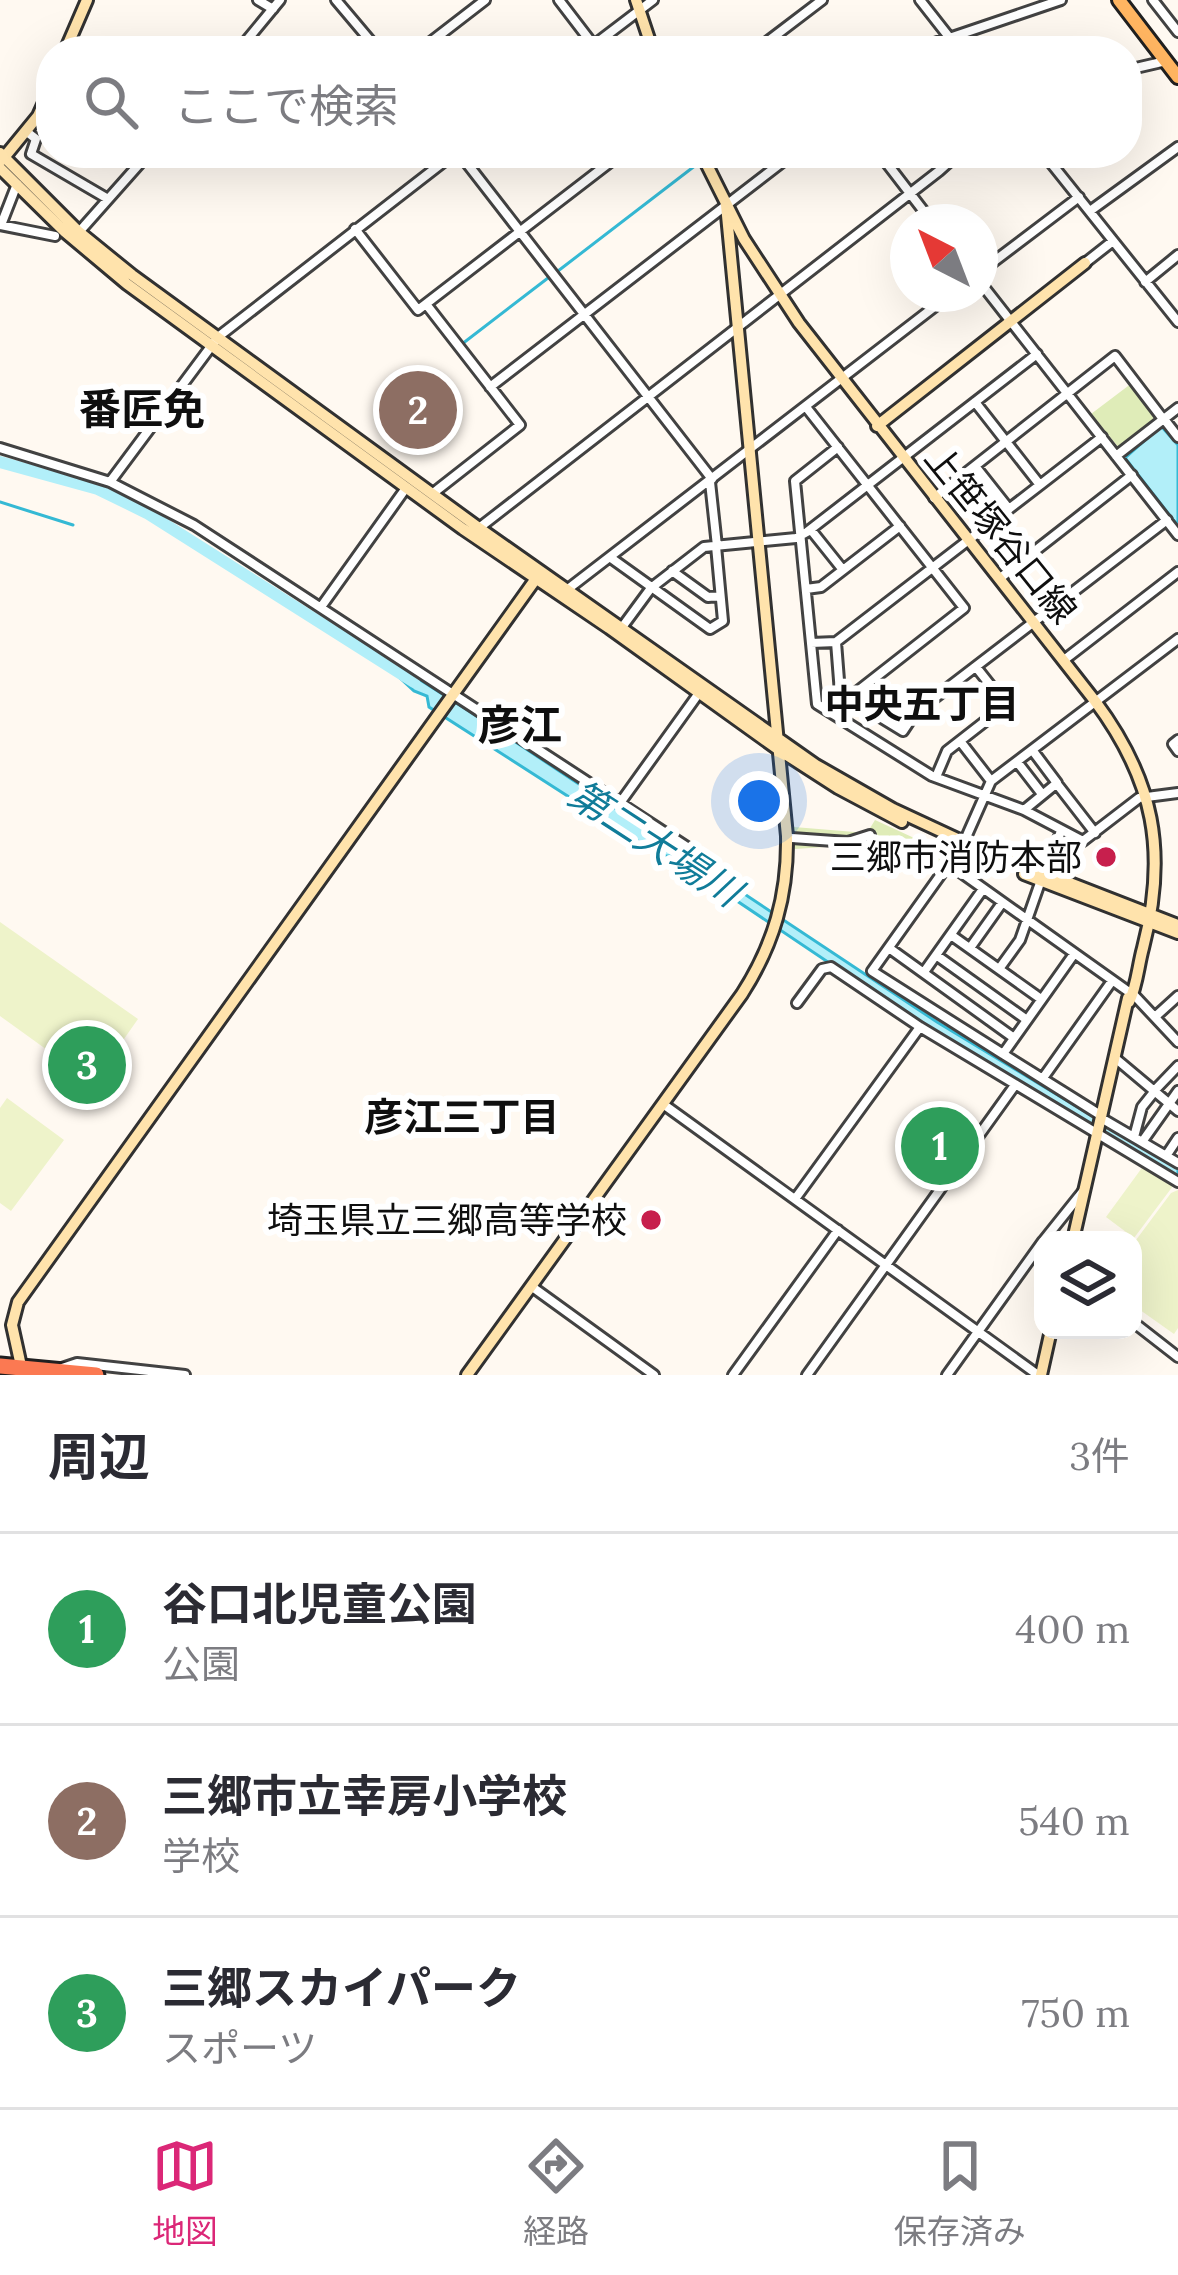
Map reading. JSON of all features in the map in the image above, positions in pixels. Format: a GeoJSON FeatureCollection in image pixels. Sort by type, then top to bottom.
{"type":"FeatureCollection","features":[{"type":"Feature","properties":{"kind":"highway"},"geometry":{"type":"LineString","coordinates":[[0,1370],[96,1375]]}},
{"type":"Feature","properties":{"kind":"main road"},"geometry":{"type":"LineString","coordinates":[[1119,0],[1178,77]]}},
{"type":"Feature","properties":{"kind":"street"},"geometry":{"type":"LineString","coordinates":[[71,36],[87,0]]}},
{"type":"Feature","properties":{"kind":"street"},"geometry":{"type":"LineString","coordinates":[[258,0],[273,9]]}},
{"type":"Feature","properties":{"kind":"street"},"geometry":{"type":"LineString","coordinates":[[250,36],[280,0]]}},
{"type":"Feature","properties":{"kind":"street"},"geometry":{"type":"LineString","coordinates":[[336,0],[366,36]]}},
{"type":"Feature","properties":{"kind":"street"},"geometry":{"type":"LineString","coordinates":[[438,36],[485,0]]}},
{"type":"Feature","properties":{"kind":"street"},"geometry":{"type":"LineString","coordinates":[[560,0],[584,36]]}},
{"type":"Feature","properties":{"kind":"street"},"geometry":{"type":"LineString","coordinates":[[606,36],[638,5],[653,0]]}},
{"type":"Feature","properties":{"kind":"street"},"geometry":{"type":"LineString","coordinates":[[775,36],[822,0]]}},
{"type":"Feature","properties":{"kind":"street"},"geometry":{"type":"LineString","coordinates":[[920,0],[949,36]]}},
{"type":"Feature","properties":{"kind":"street"},"geometry":{"type":"LineString","coordinates":[[952,36],[1030,5],[1061,0]]}},
{"type":"Feature","properties":{"kind":"street"},"geometry":{"type":"LineString","coordinates":[[1153,0],[1178,32]]}},
{"type":"Feature","properties":{"kind":"street"},"geometry":{"type":"LineString","coordinates":[[638,5],[648,36]]}},
{"type":"Feature","properties":{"kind":"street"},"geometry":{"type":"LineString","coordinates":[[1142,67],[1166,61]]}},
{"type":"Feature","properties":{"kind":"street"},"geometry":{"type":"LineString","coordinates":[[1,160],[36,115]]}},
{"type":"Feature","properties":{"kind":"street"},"geometry":{"type":"LineString","coordinates":[[27,132],[36,139]]}},
{"type":"Feature","properties":{"kind":"street"},"geometry":{"type":"LineString","coordinates":[[1090,212],[1178,147]]}},
{"type":"Feature","properties":{"kind":"street"},"geometry":{"type":"LineString","coordinates":[[1,160],[17,184],[100,261],[778,744],[961,845],[1178,929]]}},
{"type":"Feature","properties":{"kind":"street"},"geometry":{"type":"LineString","coordinates":[[1,160],[79,232],[214,341],[407,487],[623,626],[778,744]]}},
{"type":"Feature","properties":{"kind":"street"},"geometry":{"type":"LineString","coordinates":[[56,168],[108,199]]}},
{"type":"Feature","properties":{"kind":"street"},"geometry":{"type":"LineString","coordinates":[[79,232],[135,168]]}},
{"type":"Feature","properties":{"kind":"street"},"geometry":{"type":"LineString","coordinates":[[110,482],[214,341],[437,168]]}},
{"type":"Feature","properties":{"kind":"street"},"geometry":{"type":"LineString","coordinates":[[469,168],[711,480],[723,621],[710,629],[611,558]]}},
{"type":"Feature","properties":{"kind":"street"},"geometry":{"type":"LineString","coordinates":[[355,230],[418,310],[603,168]]}},
{"type":"Feature","properties":{"kind":"street","name":"上笹塚谷口線"},"geometry":{"type":"LineString","coordinates":[[708,168],[779,294],[877,426],[1095,700],[1124,742],[1147,796],[1155,845],[1150,918],[1074,1231]]}},
{"type":"Feature","properties":{"kind":"street"},"geometry":{"type":"LineString","coordinates":[[490,387],[774,168]]}},
{"type":"Feature","properties":{"kind":"street"},"geometry":{"type":"LineString","coordinates":[[890,168],[918,204]]}},
{"type":"Feature","properties":{"kind":"street"},"geometry":{"type":"LineString","coordinates":[[479,528],[942,168]]}},
{"type":"Feature","properties":{"kind":"street"},"geometry":{"type":"LineString","coordinates":[[1054,168],[1178,322]]}},
{"type":"Feature","properties":{"kind":"street"},"geometry":{"type":"LineString","coordinates":[[17,184],[2,223],[56,236]]}},
{"type":"Feature","properties":{"kind":"street"},"geometry":{"type":"LineString","coordinates":[[998,258],[1078,197]]}},
{"type":"Feature","properties":{"kind":"street"},"geometry":{"type":"LineString","coordinates":[[467,1375],[742,994],[771,941],[781,909],[787,851],[726,205]]}},
{"type":"Feature","properties":{"kind":"street"},"geometry":{"type":"LineString","coordinates":[[877,426],[1113,241]]}},
{"type":"Feature","properties":{"kind":"street"},"geometry":{"type":"LineString","coordinates":[[1145,281],[1178,255]]}},
{"type":"Feature","properties":{"kind":"street"},"geometry":{"type":"LineString","coordinates":[[426,304],[520,425],[432,494]]}},
{"type":"Feature","properties":{"kind":"street"},"geometry":{"type":"LineString","coordinates":[[998,305],[1178,535]]}},
{"type":"Feature","properties":{"kind":"street"},"geometry":{"type":"LineString","coordinates":[[568,589],[928,312]]}},
{"type":"Feature","properties":{"kind":"street"},"geometry":{"type":"LineString","coordinates":[[623,626],[651,588],[704,547],[801,537],[1036,354]]}},
{"type":"Feature","properties":{"kind":"street"},"geometry":{"type":"LineString","coordinates":[[934,498],[1115,356],[1178,437]]}},
{"type":"Feature","properties":{"kind":"street"},"geometry":{"type":"LineString","coordinates":[[975,402],[1040,485]]}},
{"type":"Feature","properties":{"kind":"street"},"geometry":{"type":"LineString","coordinates":[[806,407],[964,608],[849,698]]}},
{"type":"Feature","properties":{"kind":"street"},"geometry":{"type":"LineString","coordinates":[[1117,456],[1178,408]]}},
{"type":"Feature","properties":{"kind":"street"},"geometry":{"type":"LineString","coordinates":[[811,644],[836,642],[1102,437]]}},
{"type":"Feature","properties":{"kind":"street"},"geometry":{"type":"LineString","coordinates":[[838,447],[796,481],[817,704],[937,777],[1024,810],[1083,842],[1147,796],[1178,793]]}},
{"type":"Feature","properties":{"kind":"street"},"geometry":{"type":"LineString","coordinates":[[0,448],[110,482],[194,525],[700,856]]}},
{"type":"Feature","properties":{"kind":"street"},"geometry":{"type":"LineString","coordinates":[[975,466],[1009,509]]}},
{"type":"Feature","properties":{"kind":"street"},"geometry":{"type":"LineString","coordinates":[[999,579],[1132,476]]}},
{"type":"Feature","properties":{"kind":"street"},"geometry":{"type":"LineString","coordinates":[[321,607],[407,487]]}},
{"type":"Feature","properties":{"kind":"street"},"geometry":{"type":"LineString","coordinates":[[891,750],[915,713],[1167,520]]}},
{"type":"Feature","properties":{"kind":"street"},"geometry":{"type":"LineString","coordinates":[[806,589],[821,587],[900,526]]}},
{"type":"Feature","properties":{"kind":"street"},"geometry":{"type":"LineString","coordinates":[[811,530],[843,570]]}},
{"type":"Feature","properties":{"kind":"street"},"geometry":{"type":"LineString","coordinates":[[672,572],[708,597],[720,596]]}},
{"type":"Feature","properties":{"kind":"street"},"geometry":{"type":"LineString","coordinates":[[1064,660],[1178,572]]}},
{"type":"Feature","properties":{"kind":"street"},"geometry":{"type":"LineString","coordinates":[[21,1373],[12,1325],[18,1302],[539,575]]}},
{"type":"Feature","properties":{"kind":"street"},"geometry":{"type":"LineString","coordinates":[[1178,638],[991,781],[961,845],[872,971],[1042,1078],[1178,1182]]}},
{"type":"Feature","properties":{"kind":"street"},"geometry":{"type":"LineString","coordinates":[[836,642],[840,693],[903,731]]}},
{"type":"Feature","properties":{"kind":"street"},"geometry":{"type":"LineString","coordinates":[[937,777],[946,751],[1006,705],[976,667]]}},
{"type":"Feature","properties":{"kind":"street"},"geometry":{"type":"LineString","coordinates":[[867,683],[915,713]]}},
{"type":"Feature","properties":{"kind":"street"},"geometry":{"type":"LineString","coordinates":[[620,803],[699,692]]}},
{"type":"Feature","properties":{"kind":"street"},"geometry":{"type":"LineString","coordinates":[[1178,740],[1172,744],[1178,751]]}},
{"type":"Feature","properties":{"kind":"street"},"geometry":{"type":"LineString","coordinates":[[960,741],[991,781]]}},
{"type":"Feature","properties":{"kind":"street"},"geometry":{"type":"LineString","coordinates":[[1033,751],[1094,832]]}},
{"type":"Feature","properties":{"kind":"street"},"geometry":{"type":"LineString","coordinates":[[1018,763],[1042,794]]}},
{"type":"Feature","properties":{"kind":"street"},"geometry":{"type":"LineString","coordinates":[[1024,810],[1057,784]]}},
{"type":"Feature","properties":{"kind":"street"},"geometry":{"type":"LineString","coordinates":[[998,968],[1020,940],[1061,831]]}},
{"type":"Feature","properties":{"kind":"street"},"geometry":{"type":"LineString","coordinates":[[792,838],[848,842],[870,835]]}},
{"type":"Feature","properties":{"kind":"street"},"geometry":{"type":"LineString","coordinates":[[949,864],[1131,992],[1178,1042]]}},
{"type":"Feature","properties":{"kind":"street"},"geometry":{"type":"LineString","coordinates":[[924,973],[983,889]]}},
{"type":"Feature","properties":{"kind":"street"},"geometry":{"type":"LineString","coordinates":[[970,948],[1002,903]]}},
{"type":"Feature","properties":{"kind":"street"},"geometry":{"type":"LineString","coordinates":[[951,934],[1041,999]]}},
{"type":"Feature","properties":{"kind":"street"},"geometry":{"type":"LineString","coordinates":[[889,947],[1014,1038]]}},
{"type":"Feature","properties":{"kind":"street"},"geometry":{"type":"LineString","coordinates":[[1003,1054],[1074,954]]}},
{"type":"Feature","properties":{"kind":"street"},"geometry":{"type":"LineString","coordinates":[[936,956],[1027,1021]]}},
{"type":"Feature","properties":{"kind":"street"},"geometry":{"type":"LineString","coordinates":[[796,1004],[822,969],[831,967],[1016,1085],[1178,1163]]}},
{"type":"Feature","properties":{"kind":"street"},"geometry":{"type":"LineString","coordinates":[[1042,1078],[1112,981]]}},
{"type":"Feature","properties":{"kind":"street"},"geometry":{"type":"LineString","coordinates":[[1156,1016],[1178,996]]}},
{"type":"Feature","properties":{"kind":"street"},"geometry":{"type":"LineString","coordinates":[[958,1025],[971,1007]]}},
{"type":"Feature","properties":{"kind":"street"},"geometry":{"type":"LineString","coordinates":[[795,1199],[920,1028]]}},
{"type":"Feature","properties":{"kind":"street"},"geometry":{"type":"LineString","coordinates":[[1115,1058],[1178,1111]]}},
{"type":"Feature","properties":{"kind":"street"},"geometry":{"type":"LineString","coordinates":[[1138,1140],[1142,1107],[1178,1066]]}},
{"type":"Feature","properties":{"kind":"street"},"geometry":{"type":"LineString","coordinates":[[807,1375],[1016,1085]]}},
{"type":"Feature","properties":{"kind":"street"},"geometry":{"type":"LineString","coordinates":[[1138,1140],[1178,1091]]}},
{"type":"Feature","properties":{"kind":"street"},"geometry":{"type":"LineString","coordinates":[[663,1104],[1040,1375],[1049,1339]]}},
{"type":"Feature","properties":{"kind":"street"},"geometry":{"type":"LineString","coordinates":[[1166,1156],[1178,1138]]}},
{"type":"Feature","properties":{"kind":"street"},"geometry":{"type":"LineString","coordinates":[[1051,1231],[1084,1190]]}},
{"type":"Feature","properties":{"kind":"street"},"geometry":{"type":"LineString","coordinates":[[733,1375],[838,1229]]}},
{"type":"Feature","properties":{"kind":"street"},"geometry":{"type":"LineString","coordinates":[[947,1375],[1034,1254]]}},
{"type":"Feature","properties":{"kind":"street"},"geometry":{"type":"LineString","coordinates":[[531,1286],[654,1375]]}},
{"type":"Feature","properties":{"kind":"street"},"geometry":{"type":"LineString","coordinates":[[1142,1329],[1178,1357]]}},
{"type":"Feature","properties":{"kind":"street"},"geometry":{"type":"LineString","coordinates":[[55,1371],[77,1363],[185,1375]]}},
{"type":"Feature","properties":{"kind":"green space"},"geometry":{"type":"Polygon","coordinates":[[[1132,383],[1158,420],[1120,449],[1091,414],[1132,383]]]}},
{"type":"Feature","properties":{"kind":"green space"},"geometry":{"type":"Polygon","coordinates":[[[875,820],[949,854],[937,876],[869,844],[795,849],[794,827],[867,833],[875,820]]]}},
{"type":"Feature","properties":{"kind":"green space"},"geometry":{"type":"Polygon","coordinates":[[[0,922],[138,1019],[93,1083],[0,1016],[0,922]]]}},
{"type":"Feature","properties":{"kind":"green space"},"geometry":{"type":"Polygon","coordinates":[[[7,1098],[64,1140],[11,1211],[0,1203],[0,1108],[7,1098]]]}},
{"type":"Feature","properties":{"kind":"green space"},"geometry":{"type":"Polygon","coordinates":[[[1144,1165],[1173,1186],[1139,1231],[1125,1231],[1106,1217],[1144,1165]]]}},
{"type":"Feature","properties":{"kind":"green space"},"geometry":{"type":"Polygon","coordinates":[[[1178,1190],[1178,1328],[1174,1334],[1142,1311],[1142,1232],[1178,1190]]]}},
{"type":"Feature","properties":{"kind":"water"},"geometry":{"type":"Polygon","coordinates":[[[1161,426],[1178,445],[1178,526],[1125,458],[1161,426]]]}},
{"type":"Feature","properties":{"kind":"water"},"geometry":{"type":"Polygon","coordinates":[[[401,673],[411,674],[469,711],[937,1022],[1178,1168],[1178,1180],[941,1038],[670,856],[661,856],[429,707],[427,696],[414,691],[400,678],[401,673]]]}},
{"type":"Feature","properties":{"kind":"waterway"},"geometry":{"type":"LineString","coordinates":[[558,271],[692,168]]}},
{"type":"Feature","properties":{"kind":"waterway"},"geometry":{"type":"LineString","coordinates":[[25,226],[47,230]]}},
{"type":"Feature","properties":{"kind":"waterway"},"geometry":{"type":"LineString","coordinates":[[462,344],[548,278]]}},
{"type":"Feature","properties":{"kind":"waterway","name":"第二大場川"},"geometry":{"type":"LineString","coordinates":[[0,462],[98,489],[147,513],[414,682]]}},
{"type":"Feature","properties":{"kind":"waterway"},"geometry":{"type":"LineString","coordinates":[[0,502],[73,525]]}},
{"type":"Feature","properties":{"kind":"place","name":"三郷市立幸房小学校"},"geometry":{"type":"Point","coordinates":[418,410]}},
{"type":"Feature","properties":{"kind":"place","name":"三郷市消防本部"},"geometry":{"type":"Point","coordinates":[1106,857]}},
{"type":"Feature","properties":{"kind":"place","name":"三郷スカイパーク"},"geometry":{"type":"Point","coordinates":[87,1065]}},
{"type":"Feature","properties":{"kind":"place","name":"谷口北児童公園"},"geometry":{"type":"Point","coordinates":[940,1146]}},
{"type":"Feature","properties":{"kind":"place","name":"埼玉県立三郷高等学校"},"geometry":{"type":"Point","coordinates":[651,1220]}},
{"type":"Feature","properties":{"kind":"district","name":"番匠免"},"geometry":{"type":"Point","coordinates":[142,409]}},
{"type":"Feature","properties":{"kind":"district","name":"中央五丁目"},"geometry":{"type":"Point","coordinates":[922,704]}},
{"type":"Feature","properties":{"kind":"district","name":"彦江"},"geometry":{"type":"Point","coordinates":[520,725]}},
{"type":"Feature","properties":{"kind":"district","name":"彦江三丁目"},"geometry":{"type":"Point","coordinates":[462,1117]}}]}
